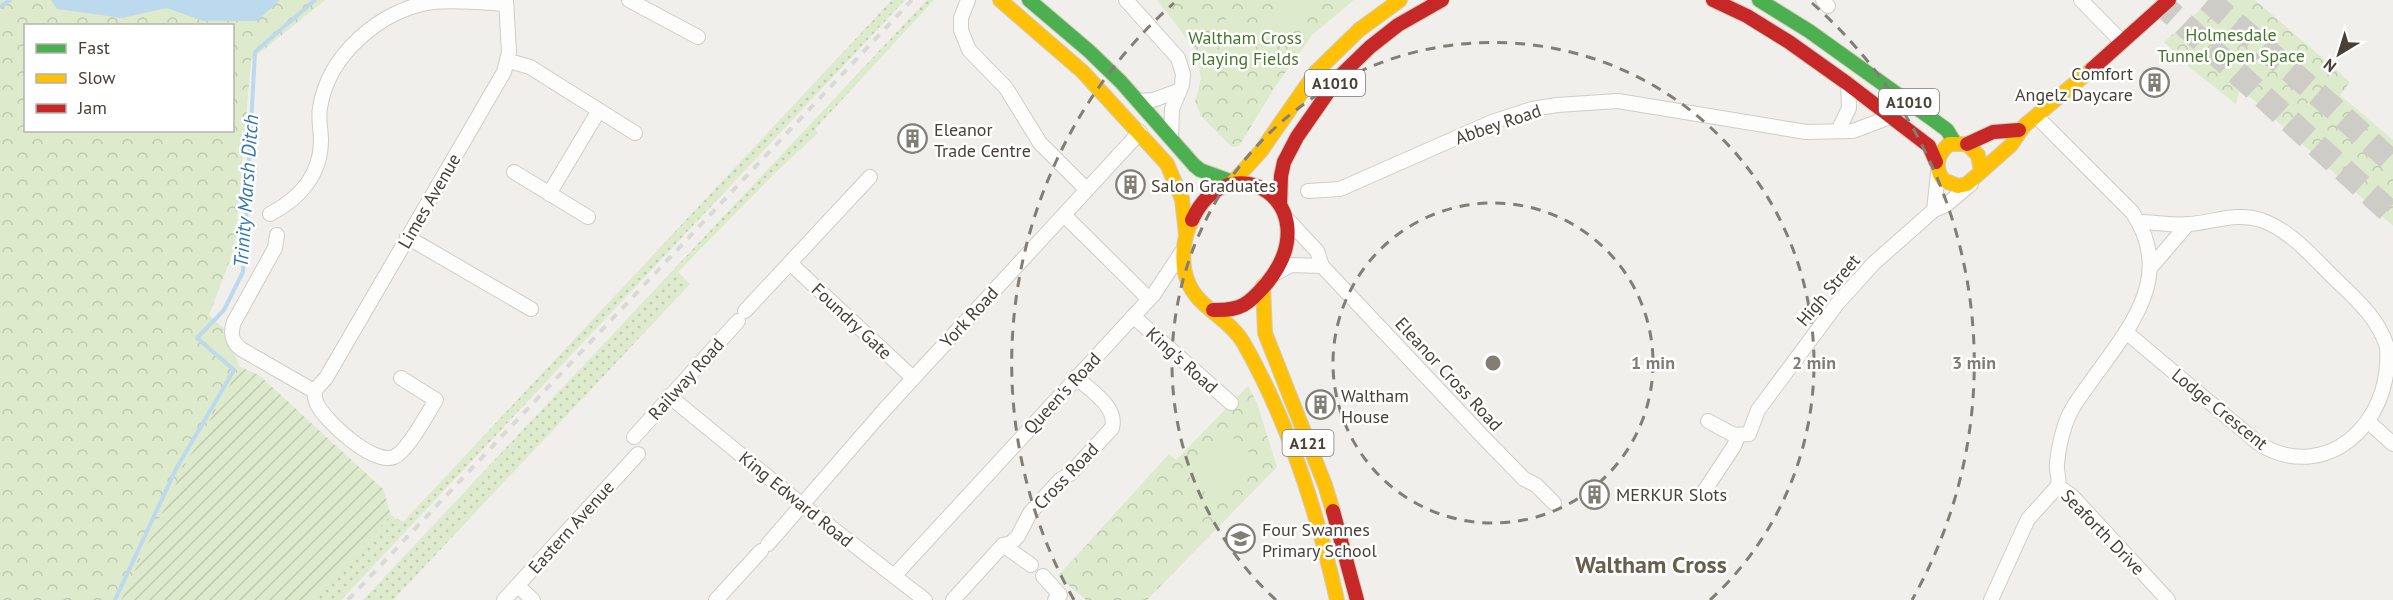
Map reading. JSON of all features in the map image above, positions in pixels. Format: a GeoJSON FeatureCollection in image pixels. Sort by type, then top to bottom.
{"type":"FeatureCollection","features":[{"type":"Feature","properties":{"kind":"main road"},"geometry":{"type":"LineString","coordinates":[[1000,0],[1083,72],[1167,164],[1182,200],[1186,234]]}},
{"type":"Feature","properties":{"kind":"main road"},"geometry":{"type":"LineString","coordinates":[[1029,0],[1089,51],[1138,101],[1200,171],[1261,188],[1280,205],[1287,219],[1288,246],[1274,274],[1251,300],[1234,310],[1212,310],[1197,300],[1188,285],[1183,250],[1186,234],[1194,214],[1206,197],[1233,182]]}},
{"type":"Feature","properties":{"kind":"main road","name":"A1010"},"geometry":{"type":"LineString","coordinates":[[1233,182],[1261,151],[1316,72],[1359,30],[1400,0]]}},
{"type":"Feature","properties":{"kind":"main road","name":"A1010"},"geometry":{"type":"LineString","coordinates":[[1280,205],[1284,162],[1297,137],[1338,78],[1370,47],[1398,25],[1442,0]]}},
{"type":"Feature","properties":{"kind":"main road","name":"A1010"},"geometry":{"type":"LineString","coordinates":[[1713,0],[1747,16],[1781,37],[1848,84],[1929,146],[1937,168]]}},
{"type":"Feature","properties":{"kind":"main road","name":"A1010"},"geometry":{"type":"LineString","coordinates":[[1759,0],[1809,31],[1947,130],[1961,143]]}},
{"type":"Feature","properties":{"kind":"main road","name":"High Street"},"geometry":{"type":"LineString","coordinates":[[1977,177],[2013,143],[2019,130],[2037,117],[2169,0]]}},
{"type":"Feature","properties":{"kind":"main road"},"geometry":{"type":"LineString","coordinates":[[1961,143],[1978,153],[1981,160],[1977,177],[1963,186],[1952,185],[1937,168],[1944,147],[2005,128],[2019,130]]}},
{"type":"Feature","properties":{"kind":"main road","name":"A121"},"geometry":{"type":"LineString","coordinates":[[1263,286],[1265,333],[1325,485],[1357,600]]}},
{"type":"Feature","properties":{"kind":"main road","name":"A121"},"geometry":{"type":"LineString","coordinates":[[1212,310],[1236,331],[1284,429],[1305,480],[1337,600]]}},
{"type":"Feature","properties":{"kind":"street"},"geometry":{"type":"LineString","coordinates":[[270,214],[292,201],[311,180],[320,149],[320,109],[324,91],[342,60],[371,28],[393,15],[432,2],[463,0],[506,2],[509,61],[530,67],[598,112],[635,133]]}},
{"type":"Feature","properties":{"kind":"street"},"geometry":{"type":"LineString","coordinates":[[629,0],[698,37]]}},
{"type":"Feature","properties":{"kind":"street"},"geometry":{"type":"LineString","coordinates":[[968,0],[961,18],[961,30],[969,50],[1006,88],[1034,136],[1087,190]]}},
{"type":"Feature","properties":{"kind":"street"},"geometry":{"type":"LineString","coordinates":[[1126,0],[1178,58],[1183,74],[1182,85],[1178,91],[1170,120],[1171,138]]}},
{"type":"Feature","properties":{"kind":"street"},"geometry":{"type":"LineString","coordinates":[[2081,0],[2122,42]]}},
{"type":"Feature","properties":{"kind":"street","name":"Limes Avenue"},"geometry":{"type":"LineString","coordinates":[[314,391],[326,378],[509,61]]}},
{"type":"Feature","properties":{"kind":"street"},"geometry":{"type":"LineString","coordinates":[[1839,129],[1849,108],[1848,84]]}},
{"type":"Feature","properties":{"kind":"street"},"geometry":{"type":"LineString","coordinates":[[1138,101],[1153,100],[1178,91]]}},
{"type":"Feature","properties":{"kind":"street","name":"Abbey Road"},"geometry":{"type":"LineString","coordinates":[[1308,191],[1340,189],[1492,122],[1557,105],[1618,102],[1806,132],[1839,129],[1853,131],[1890,117]]}},
{"type":"Feature","properties":{"kind":"street"},"geometry":{"type":"LineString","coordinates":[[549,194],[598,112]]}},
{"type":"Feature","properties":{"kind":"street"},"geometry":{"type":"LineString","coordinates":[[2037,117],[2140,222],[2150,252],[2151,267],[2146,293],[2126,332]]}},
{"type":"Feature","properties":{"kind":"street","name":"York Road"},"geometry":{"type":"LineString","coordinates":[[721,598],[913,378],[1140,132]]}},
{"type":"Feature","properties":{"kind":"street"},"geometry":{"type":"LineString","coordinates":[[1934,210],[1937,168]]}},
{"type":"Feature","properties":{"kind":"street"},"geometry":{"type":"LineString","coordinates":[[514,172],[588,217]]}},
{"type":"Feature","properties":{"kind":"street"},"geometry":{"type":"LineString","coordinates":[[791,264],[870,177]]}},
{"type":"Feature","properties":{"kind":"street","name":"High Street"},"geometry":{"type":"LineString","coordinates":[[1705,490],[1734,446],[1738,436],[1749,434],[1758,410],[1837,304],[1874,263],[1934,210],[1946,205],[1977,177]]}},
{"type":"Feature","properties":{"kind":"street"},"geometry":{"type":"LineString","coordinates":[[1064,215],[1149,299]]}},
{"type":"Feature","properties":{"kind":"street","name":"Lodge Crescent"},"geometry":{"type":"LineString","coordinates":[[2126,332],[2247,435],[2267,449],[2280,454],[2302,458],[2324,455],[2347,447],[2359,439],[2372,425],[2383,406],[2388,390],[2389,358],[2379,328],[2364,308],[2306,250],[2275,227],[2261,220],[2233,216],[2188,224],[2140,222]]}},
{"type":"Feature","properties":{"kind":"street","name":"Eleanor Cross Road"},"geometry":{"type":"LineString","coordinates":[[1287,219],[1317,251],[1322,266],[1524,479],[1536,485],[1554,503]]}},
{"type":"Feature","properties":{"kind":"street"},"geometry":{"type":"LineString","coordinates":[[2151,267],[2188,224]]}},
{"type":"Feature","properties":{"kind":"street"},"geometry":{"type":"LineString","coordinates":[[277,235],[275,248],[234,322],[231,329],[232,339],[241,349],[314,391],[318,406],[341,431],[372,454],[385,459],[400,453],[435,400],[401,378]]}},
{"type":"Feature","properties":{"kind":"street"},"geometry":{"type":"LineString","coordinates":[[408,237],[531,309]]}},
{"type":"Feature","properties":{"kind":"street","name":"Queen's Road"},"geometry":{"type":"LineString","coordinates":[[894,576],[1149,299],[1168,276],[1183,250]]}},
{"type":"Feature","properties":{"kind":"street","name":"Railway Road"},"geometry":{"type":"LineString","coordinates":[[634,437],[741,316],[791,264]]}},
{"type":"Feature","properties":{"kind":"street","name":"Foundry Gate"},"geometry":{"type":"LineString","coordinates":[[791,264],[913,378]]}},
{"type":"Feature","properties":{"kind":"street"},"geometry":{"type":"LineString","coordinates":[[1274,274],[1291,265],[1322,266]]}},
{"type":"Feature","properties":{"kind":"street","name":"King's Road"},"geometry":{"type":"LineString","coordinates":[[1133,316],[1231,403]]}},
{"type":"Feature","properties":{"kind":"street","name":"Seaforth Drive"},"geometry":{"type":"LineString","coordinates":[[2126,332],[2069,414],[2057,464],[2058,486],[2072,496],[2168,600]]}},
{"type":"Feature","properties":{"kind":"street","name":"Cross Road"},"geometry":{"type":"LineString","coordinates":[[953,600],[1003,545],[1011,543],[1018,536],[1030,513],[1112,428],[1115,420],[1110,409],[1076,377]]}},
{"type":"Feature","properties":{"kind":"street","name":"King Edward Road"},"geometry":{"type":"LineString","coordinates":[[669,396],[801,504],[925,600]]}},
{"type":"Feature","properties":{"kind":"street"},"geometry":{"type":"LineString","coordinates":[[1708,421],[1738,436]]}},
{"type":"Feature","properties":{"kind":"street"},"geometry":{"type":"LineString","coordinates":[[2372,425],[2393,444]]}},
{"type":"Feature","properties":{"kind":"street","name":"Eastern Avenue"},"geometry":{"type":"LineString","coordinates":[[504,600],[638,454]]}},
{"type":"Feature","properties":{"kind":"street"},"geometry":{"type":"LineString","coordinates":[[1991,600],[2028,519],[2058,486]]}},
{"type":"Feature","properties":{"kind":"street"},"geometry":{"type":"LineString","coordinates":[[1003,545],[1031,565]]}},
{"type":"Feature","properties":{"kind":"street"},"geometry":{"type":"LineString","coordinates":[[1043,576],[1060,595],[1055,600]]}},
{"type":"Feature","properties":{"kind":"street"},"geometry":{"type":"LineString","coordinates":[[518,586],[533,600]]}},
{"type":"Feature","properties":{"kind":"green space"},"geometry":{"type":"Polygon","coordinates":[[[0,0],[325,0],[251,60],[235,247],[209,315],[224,329],[240,367],[184,467],[121,600],[0,600],[0,0]]]}},
{"type":"Feature","properties":{"kind":"green space"},"geometry":{"type":"Polygon","coordinates":[[[892,0],[905,0],[341,600],[310,600],[391,515],[403,522],[892,0]]]}},
{"type":"Feature","properties":{"kind":"green space"},"geometry":{"type":"Polygon","coordinates":[[[927,0],[934,0],[815,129],[818,133],[774,174],[678,272],[690,284],[393,600],[363,600],[927,0]]]}},
{"type":"Feature","properties":{"kind":"green space","name":"Waltham Cross Playing Fields"},"geometry":{"type":"Polygon","coordinates":[[[1157,0],[1354,0],[1312,35],[1275,87],[1239,146],[1232,147],[1201,116],[1195,102],[1201,79],[1197,52],[1157,0]]]}},
{"type":"Feature","properties":{"kind":"green space"},"geometry":{"type":"Polygon","coordinates":[[[1283,0],[1307,0],[1309,14],[1271,44],[1257,27],[1283,0]]]}},
{"type":"Feature","properties":{"kind":"green space","name":"Holmesdale Tunnel Open Space"},"geometry":{"type":"Polygon","coordinates":[[[2211,0],[2255,0],[2350,82],[2340,95],[2393,140],[2393,226],[2240,88],[2236,104],[2189,67],[2164,42],[2211,0]]]}},
{"type":"Feature","properties":{"kind":"green space"},"geometry":{"type":"Polygon","coordinates":[[[1234,15],[1253,48],[1228,62],[1209,29],[1234,15]]]}},
{"type":"Feature","properties":{"kind":"green space"},"geometry":{"type":"Polygon","coordinates":[[[240,367],[259,375],[383,489],[391,515],[310,600],[121,600],[184,467],[240,367]]]}},
{"type":"Feature","properties":{"kind":"green space"},"geometry":{"type":"Polygon","coordinates":[[[1248,386],[1257,403],[1277,467],[1147,600],[1086,600],[1058,576],[1169,454],[1176,460],[1248,386]]]}},
{"type":"Feature","properties":{"kind":"green space"},"geometry":{"type":"Polygon","coordinates":[[[1230,435],[1256,459],[1216,502],[1190,478],[1230,435]]]}},
{"type":"Feature","properties":{"kind":"water"},"geometry":{"type":"Polygon","coordinates":[[[51,0],[280,0],[257,21],[203,21],[167,8],[122,18],[57,9],[51,0]]]}},
{"type":"Feature","properties":{"kind":"waterway"},"geometry":{"type":"LineString","coordinates":[[0,7],[10,0]]}},
{"type":"Feature","properties":{"kind":"waterway","name":"Trinity Marsh Ditch"},"geometry":{"type":"LineString","coordinates":[[115,600],[176,469],[234,370],[197,338],[224,310],[243,272],[255,52],[315,0]]}},
{"type":"Feature","properties":{"kind":"tunnel"},"geometry":{"type":"LineString","coordinates":[[2157,0],[2393,215]]}},
{"type":"Feature","properties":{"kind":"tunnel"},"geometry":{"type":"LineString","coordinates":[[2208,0],[2330,105],[2393,163]]}},
{"type":"Feature","properties":{"kind":"railway"},"geometry":{"type":"LineString","coordinates":[[348,600],[912,0]]}},
{"type":"Feature","properties":{"kind":"traffic: fast"},"geometry":{"type":"LineString","coordinates":[[1029,0],[1089,51],[1121,82],[1194,165],[1200,170],[1233,182]]}},
{"type":"Feature","properties":{"kind":"traffic: fast"},"geometry":{"type":"LineString","coordinates":[[1759,0],[1809,31],[1932,119],[1947,130],[1955,143]]}},
{"type":"Feature","properties":{"kind":"traffic: slow"},"geometry":{"type":"LineString","coordinates":[[1000,0],[1083,72],[1167,164],[1182,199],[1186,234]]}},
{"type":"Feature","properties":{"kind":"traffic: slow"},"geometry":{"type":"LineString","coordinates":[[1233,182],[1261,151],[1316,72],[1359,30],[1400,0]]}},
{"type":"Feature","properties":{"kind":"traffic: slow"},"geometry":{"type":"LineString","coordinates":[[1981,171],[1978,155],[1967,144],[1949,144],[1939,157],[1938,170],[1943,180],[1958,186],[1967,184],[2011,145],[2024,126],[2092,69]]}},
{"type":"Feature","properties":{"kind":"traffic: slow"},"geometry":{"type":"LineString","coordinates":[[1192,220],[1186,235],[1184,251],[1184,267],[1188,282],[1199,299],[1230,326],[1243,342],[1274,404],[1288,435],[1311,500],[1337,600]]}},
{"type":"Feature","properties":{"kind":"traffic: slow"},"geometry":{"type":"LineString","coordinates":[[1263,286],[1265,333],[1325,485],[1333,511]]}},
{"type":"Feature","properties":{"kind":"traffic: jam"},"geometry":{"type":"LineString","coordinates":[[1280,205],[1284,162],[1297,137],[1338,78],[1370,47],[1398,25],[1442,0]]}},
{"type":"Feature","properties":{"kind":"traffic: jam"},"geometry":{"type":"LineString","coordinates":[[1713,0],[1747,16],[1789,42],[1848,84],[1929,146],[1936,162]]}},
{"type":"Feature","properties":{"kind":"traffic: jam"},"geometry":{"type":"LineString","coordinates":[[2092,69],[2169,0]]}},
{"type":"Feature","properties":{"kind":"traffic: jam"},"geometry":{"type":"LineString","coordinates":[[1967,144],[1993,132],[2019,130]]}},
{"type":"Feature","properties":{"kind":"traffic: jam"},"geometry":{"type":"LineString","coordinates":[[1192,220],[1208,196],[1228,185],[1249,184],[1267,192],[1281,207],[1287,229],[1284,254],[1261,290],[1244,305],[1231,309],[1213,310]]}},
{"type":"Feature","properties":{"kind":"traffic: jam"},"geometry":{"type":"LineString","coordinates":[[1333,511],[1357,600]]}},
{"type":"Feature","properties":{"kind":"place","name":"Comfort Angelz Daycare"},"geometry":{"type":"Point","coordinates":[2154,83]}},
{"type":"Feature","properties":{"kind":"place","name":"Eleanor Trade Centre"},"geometry":{"type":"Point","coordinates":[913,139]}},
{"type":"Feature","properties":{"kind":"place","name":"Salon Graduates"},"geometry":{"type":"Point","coordinates":[1130,185]}},
{"type":"Feature","properties":{"kind":"place","name":"Waltham House"},"geometry":{"type":"Point","coordinates":[1320,405]}},
{"type":"Feature","properties":{"kind":"place","name":"MERKUR Slots"},"geometry":{"type":"Point","coordinates":[1595,494]}},
{"type":"Feature","properties":{"kind":"place","name":"Four Swannes Primary School"},"geometry":{"type":"Point","coordinates":[1241,539]}},
{"type":"Feature","properties":{"kind":"district","name":"Waltham Cross"},"geometry":{"type":"Point","coordinates":[1651,564]}}]}
